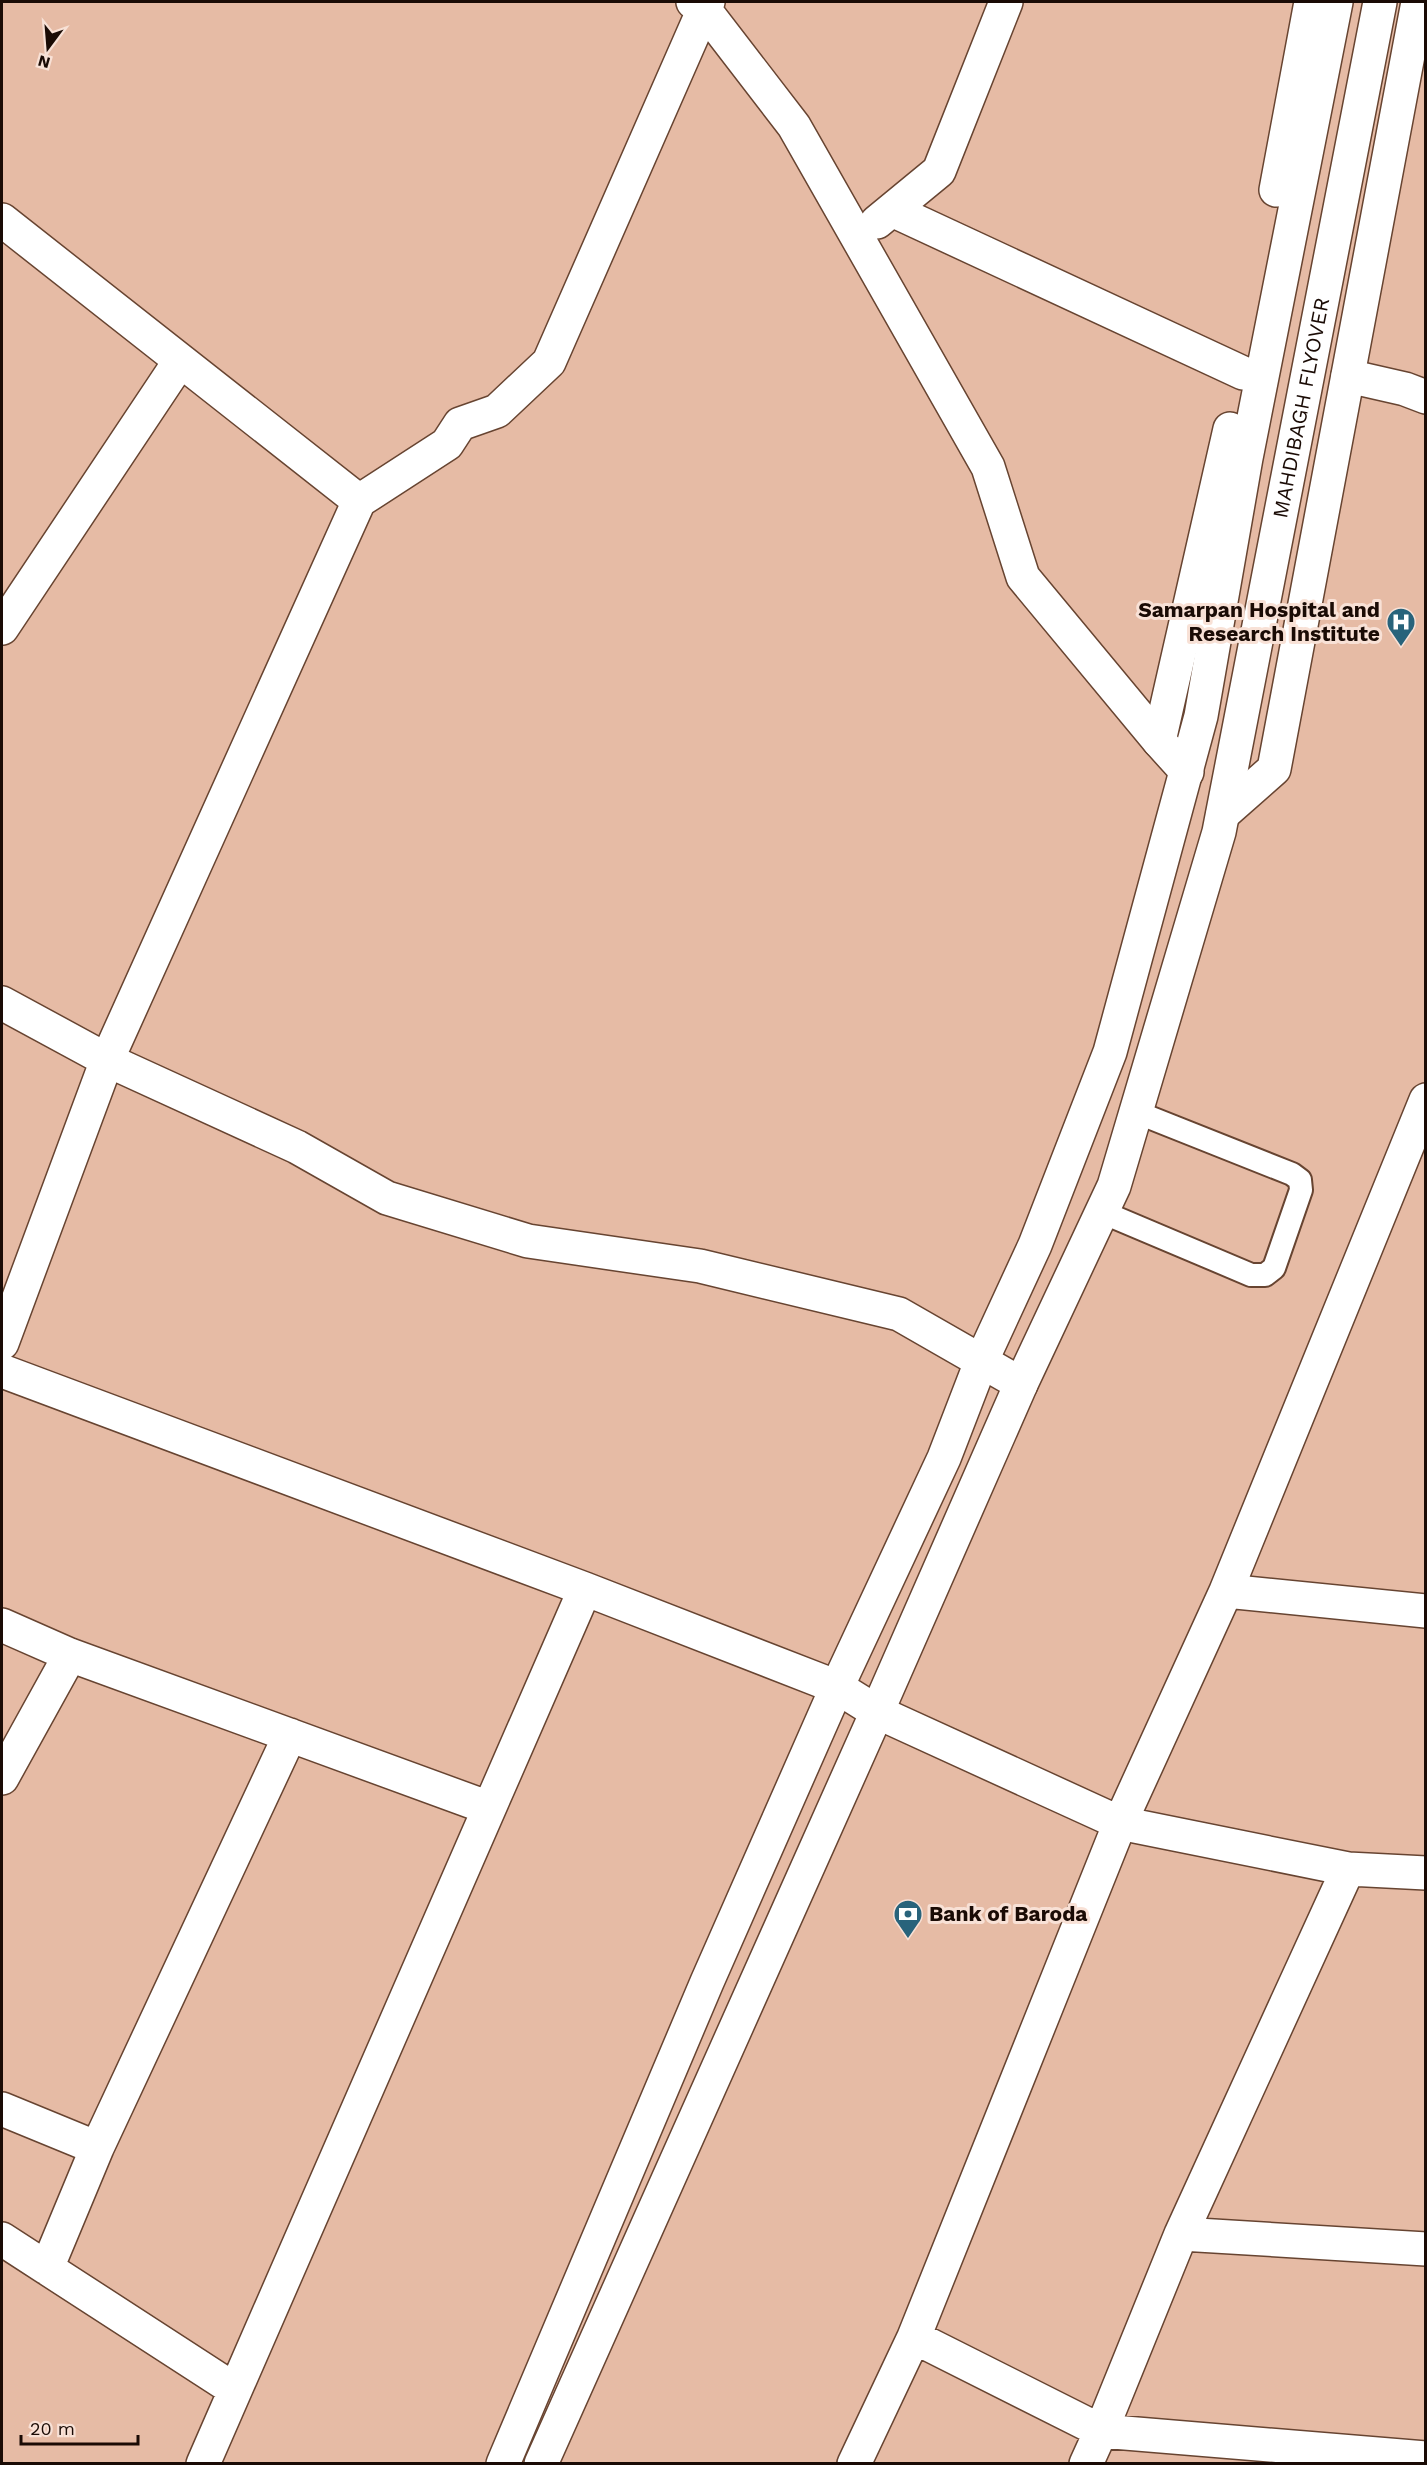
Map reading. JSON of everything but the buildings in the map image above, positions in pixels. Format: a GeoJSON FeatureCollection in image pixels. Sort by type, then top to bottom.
{"type":"FeatureCollection","features":[{"type":"Feature","properties":{"kind":"street"},"geometry":{"type":"LineString","coordinates":[[857,238],[939,171],[1006,2]]}},
{"type":"Feature","properties":{"kind":"street"},"geometry":{"type":"LineString","coordinates":[[1159,741],[1243,373],[1311,2]]}},
{"type":"Feature","properties":{"kind":"street"},"geometry":{"type":"LineString","coordinates":[[503,2463],[698,2004],[837,1687],[944,1458],[981,1362],[1035,1245],[1110,1052],[1201,716],[1245,458],[1336,2]]}},
{"type":"Feature","properties":{"kind":"street","name":"MAHDIBAGH FLYOVER"},"geometry":{"type":"LineString","coordinates":[[541,2463],[1021,1384],[1114,1186],[1223,814],[1380,2]]}},
{"type":"Feature","properties":{"kind":"street"},"geometry":{"type":"LineString","coordinates":[[1223,814],[1274,769],[1418,2]]}},
{"type":"Feature","properties":{"kind":"street"},"geometry":{"type":"LineString","coordinates":[[2,1343],[11,1287],[107,1060],[359,501],[447,444],[460,424],[497,411],[549,362],[702,4],[794,126],[988,467],[1023,577],[1187,772]]}},
{"type":"Feature","properties":{"kind":"street"},"geometry":{"type":"LineString","coordinates":[[892,210],[1243,373]]}},
{"type":"Feature","properties":{"kind":"street"},"geometry":{"type":"LineString","coordinates":[[2,223],[359,501]]}},
{"type":"Feature","properties":{"kind":"street"},"geometry":{"type":"LineString","coordinates":[[2,627],[180,361]]}},
{"type":"Feature","properties":{"kind":"street"},"geometry":{"type":"LineString","coordinates":[[1348,376],[1405,389],[1425,397]]}},
{"type":"Feature","properties":{"kind":"street"},"geometry":{"type":"LineString","coordinates":[[2,1003],[107,1060],[297,1147],[387,1198],[528,1241],[700,1266],[899,1314],[1021,1384]]}},
{"type":"Feature","properties":{"kind":"street"},"geometry":{"type":"LineString","coordinates":[[854,2463],[914,2337],[1120,1823],[1226,1591],[1425,1100]]}},
{"type":"Feature","properties":{"kind":"street"},"geometry":{"type":"LineString","coordinates":[[2,1371],[585,1589],[837,1687],[877,1712],[1120,1823],[1348,1869],[1425,1873]]}},
{"type":"Feature","properties":{"kind":"street"},"geometry":{"type":"LineString","coordinates":[[203,2463],[585,1589]]}},
{"type":"Feature","properties":{"kind":"street"},"geometry":{"type":"LineString","coordinates":[[1226,1591],[1425,1611]]}},
{"type":"Feature","properties":{"kind":"street"},"geometry":{"type":"LineString","coordinates":[[2,1625],[70,1655],[489,1808]]}},
{"type":"Feature","properties":{"kind":"street"},"geometry":{"type":"LineString","coordinates":[[2,1778],[70,1655]]}},
{"type":"Feature","properties":{"kind":"street"},"geometry":{"type":"LineString","coordinates":[[47,2268],[97,2148],[290,1735]]}},
{"type":"Feature","properties":{"kind":"street"},"geometry":{"type":"LineString","coordinates":[[1086,2463],[1181,2234],[1348,1869]]}},
{"type":"Feature","properties":{"kind":"street"},"geometry":{"type":"LineString","coordinates":[[2,2109],[97,2148]]}},
{"type":"Feature","properties":{"kind":"street"},"geometry":{"type":"LineString","coordinates":[[1181,2234],[1425,2249]]}},
{"type":"Feature","properties":{"kind":"street"},"geometry":{"type":"LineString","coordinates":[[2,2239],[235,2391]]}},
{"type":"Feature","properties":{"kind":"street"},"geometry":{"type":"LineString","coordinates":[[914,2337],[1101,2431],[1425,2458]]}},
{"type":"Feature","properties":{"kind":"lane"},"geometry":{"type":"LineString","coordinates":[[1102,1212],[1251,1275],[1265,1275],[1274,1268],[1301,1190],[1300,1180],[1292,1174],[1136,1112]]}},
{"type":"Feature","properties":{"kind":"place","name":"Samarpan Hospital and Research Institute"},"geometry":{"type":"Point","coordinates":[1401,648]}},
{"type":"Feature","properties":{"kind":"place","name":"Bank of Baroda"},"geometry":{"type":"Point","coordinates":[908,1940]}}]}
